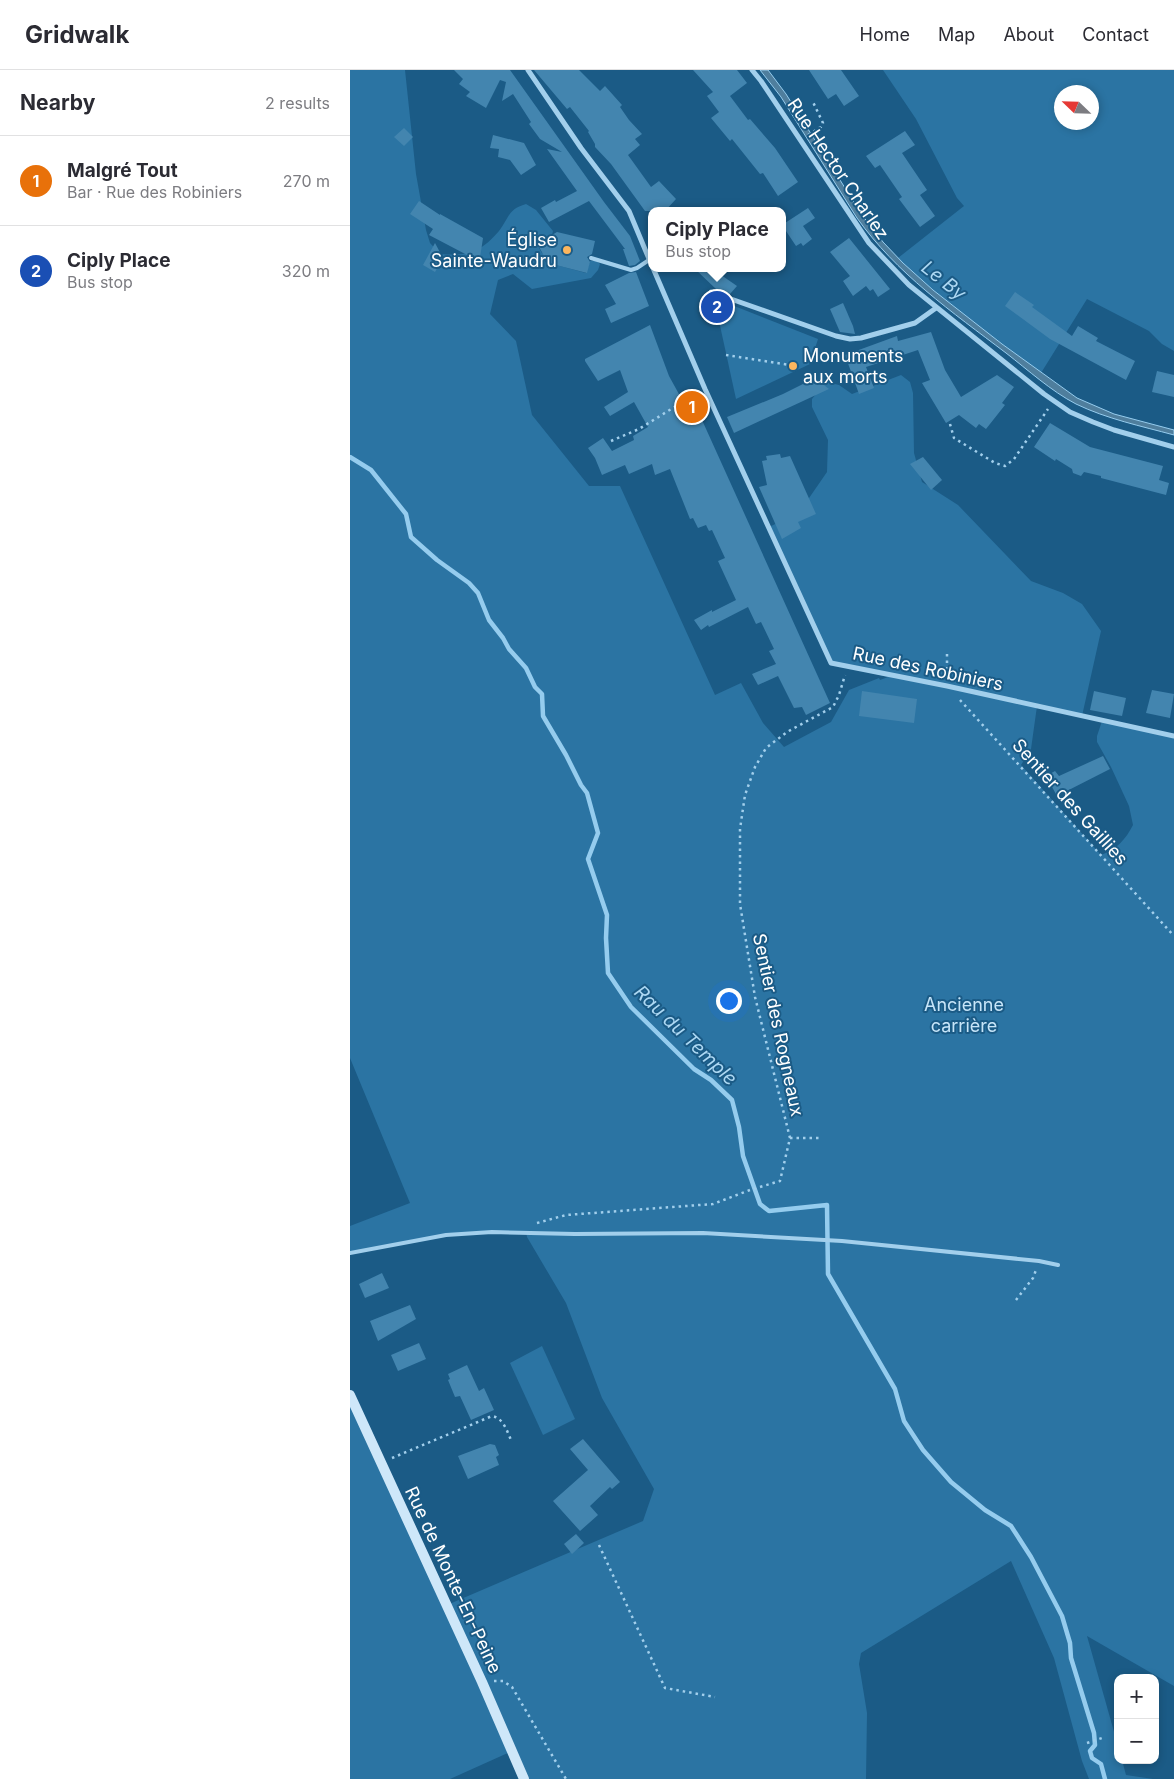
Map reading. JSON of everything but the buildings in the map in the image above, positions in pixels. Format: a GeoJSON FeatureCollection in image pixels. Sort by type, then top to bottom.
{"type":"FeatureCollection","features":[{"type":"Feature","properties":{"kind":"main road","name":"Rue de Monte-En-Peine"},"geometry":{"type":"LineString","coordinates":[[350,1395],[482,1682],[524,1779]]}},
{"type":"Feature","properties":{"kind":"street"},"geometry":{"type":"LineString","coordinates":[[528,70],[581,148],[629,211],[648,258]]}},
{"type":"Feature","properties":{"kind":"street","name":"Rue Hector Charlez"},"geometry":{"type":"LineString","coordinates":[[752,70],[762,81],[869,243],[909,285],[1044,394],[1070,412],[1093,422],[1174,447]]}},
{"type":"Feature","properties":{"kind":"street"},"geometry":{"type":"LineString","coordinates":[[654,272],[705,389]]}},
{"type":"Feature","properties":{"kind":"street"},"geometry":{"type":"LineString","coordinates":[[711,292],[836,336],[850,339],[915,323],[936,308]]}},
{"type":"Feature","properties":{"kind":"street","name":"Rue des Robiniers"},"geometry":{"type":"LineString","coordinates":[[705,389],[831,663],[948,686],[1174,736]]}},
{"type":"Feature","properties":{"kind":"lane"},"geometry":{"type":"LineString","coordinates":[[591,258],[630,270],[648,261]]}},
{"type":"Feature","properties":{"kind":"lane"},"geometry":{"type":"LineString","coordinates":[[350,1253],[446,1235],[520,1232],[722,1234],[842,1241],[1039,1261],[1058,1265]]}},
{"type":"Feature","properties":{"kind":"path"},"geometry":{"type":"LineString","coordinates":[[813,102],[822,123],[821,127],[813,132]]}},
{"type":"Feature","properties":{"kind":"path"},"geometry":{"type":"LineString","coordinates":[[726,355],[790,366]]}},
{"type":"Feature","properties":{"kind":"path"},"geometry":{"type":"LineString","coordinates":[[611,441],[639,429],[705,389]]}},
{"type":"Feature","properties":{"kind":"path"},"geometry":{"type":"LineString","coordinates":[[950,424],[954,438],[995,463],[1005,466],[1014,459],[1054,401]]}},
{"type":"Feature","properties":{"kind":"path"},"geometry":{"type":"LineString","coordinates":[[946,654],[948,686]]}},
{"type":"Feature","properties":{"kind":"path","name":"Sentier des Rogneaux"},"geometry":{"type":"LineString","coordinates":[[520,1232],[542,1220],[566,1215],[713,1204],[780,1181],[790,1138],[756,997],[741,913],[740,829],[745,795],[755,767],[766,748],[787,732],[833,707],[839,696],[848,666]]}},
{"type":"Feature","properties":{"kind":"path","name":"Sentier des Gaillies"},"geometry":{"type":"LineString","coordinates":[[948,686],[1174,936]]}},
{"type":"Feature","properties":{"kind":"path"},"geometry":{"type":"LineString","coordinates":[[790,1138],[820,1138]]}},
{"type":"Feature","properties":{"kind":"path"},"geometry":{"type":"LineString","coordinates":[[1016,1300],[1033,1278],[1039,1261]]}},
{"type":"Feature","properties":{"kind":"path"},"geometry":{"type":"LineString","coordinates":[[382,1463],[492,1416],[498,1417],[502,1421],[512,1442]]}},
{"type":"Feature","properties":{"kind":"path"},"geometry":{"type":"LineString","coordinates":[[599,1545],[665,1688],[715,1697]]}},
{"type":"Feature","properties":{"kind":"path"},"geometry":{"type":"LineString","coordinates":[[482,1682],[503,1682],[512,1687],[566,1779]]}},
{"type":"Feature","properties":{"kind":"path"},"geometry":{"type":"LineString","coordinates":[[1087,1743],[1102,1738]]}},
{"type":"Feature","properties":{"kind":"green space","name":"Ancienne carrière"},"geometry":{"type":"Polygon","coordinates":[[[350,70],[405,70],[416,174],[426,230],[430,243],[440,254],[473,252],[486,244],[499,231],[512,211],[526,204],[536,210],[553,231],[551,239],[546,238],[540,242],[539,248],[542,253],[547,254],[545,262],[586,273],[590,261],[597,261],[600,264],[598,270],[591,278],[532,289],[513,274],[498,280],[490,314],[516,341],[532,415],[589,486],[620,486],[715,695],[741,683],[763,723],[784,747],[831,722],[849,690],[879,678],[880,680],[888,677],[831,663],[769,527],[788,518],[807,501],[827,472],[828,440],[812,407],[812,399],[826,382],[839,385],[852,394],[901,375],[910,382],[913,393],[914,453],[922,482],[958,505],[1031,581],[1063,593],[1082,604],[1101,631],[1082,716],[1037,706],[1031,749],[1021,765],[1101,855],[1120,843],[1133,825],[1129,806],[1097,742],[1102,721],[1174,736],[1174,1686],[1159,1677],[1159,1674],[1153,1674],[1087,1636],[1114,1732],[1114,1764],[1123,1764],[1126,1775],[1153,1779],[1089,1779],[1082,1761],[1054,1658],[1011,1561],[861,1653],[859,1664],[867,1713],[866,1779],[524,1779],[512,1751],[450,1779],[350,1779],[350,1405],[447,1605],[643,1521],[654,1489],[602,1398],[566,1303],[527,1237],[526,1232],[446,1235],[350,1253],[350,1226],[410,1203],[350,1058],[350,70]]]}},
{"type":"Feature","properties":{"kind":"green space"},"geometry":{"type":"Polygon","coordinates":[[[883,70],[1174,70],[1174,351],[1162,344],[1149,331],[1087,299],[1041,373],[967,318],[931,289],[898,258],[964,206],[957,198],[916,119],[883,70]]]}},
{"type":"Feature","properties":{"kind":"green space"},"geometry":{"type":"Polygon","coordinates":[[[714,298],[818,339],[810,364],[736,399],[714,298]]]}},
{"type":"Feature","properties":{"kind":"green space"},"geometry":{"type":"Polygon","coordinates":[[[542,1346],[575,1419],[543,1435],[510,1363],[542,1346]]]}},
{"type":"Feature","properties":{"kind":"shaded area"},"geometry":{"type":"Polygon","coordinates":[[[760,70],[768,70],[786,94],[862,215],[883,242],[933,290],[1002,344],[1077,398],[1114,414],[1174,430],[1174,435],[1112,418],[1067,399],[926,291],[889,257],[872,238],[857,218],[781,97],[760,70]]]}},
{"type":"Feature","properties":{"kind":"waterway","name":"Rau du Temple"},"geometry":{"type":"LineString","coordinates":[[350,457],[371,470],[406,514],[411,537],[437,560],[469,583],[478,593],[489,620],[509,649],[526,668],[535,687],[542,694],[543,716],[587,793],[598,833],[588,859],[607,915],[608,973],[631,1007],[694,1069],[711,1080],[732,1100],[739,1127],[743,1156],[760,1204],[769,1211],[827,1205],[828,1274],[895,1389],[904,1421],[923,1450],[951,1482],[985,1510],[1011,1526],[1031,1557],[1062,1616],[1070,1643],[1071,1658],[1094,1733],[1095,1745],[1090,1751],[1092,1758],[1101,1764],[1105,1779]]}},
{"type":"Feature","properties":{"kind":"place","name":"Église Sainte-Waudru"},"geometry":{"type":"Point","coordinates":[567,250]}},
{"type":"Feature","properties":{"kind":"place","name":"Ciply Place"},"geometry":{"type":"Point","coordinates":[717,307]}},
{"type":"Feature","properties":{"kind":"place","name":"Monuments aux morts"},"geometry":{"type":"Point","coordinates":[793,366]}},
{"type":"Feature","properties":{"kind":"place","name":"Malgré Tout"},"geometry":{"type":"Point","coordinates":[692,407]}},
{"type":"Feature","properties":{"kind":"water label","name":"Le By"},"geometry":{"type":"Point","coordinates":[944,280]}}]}
